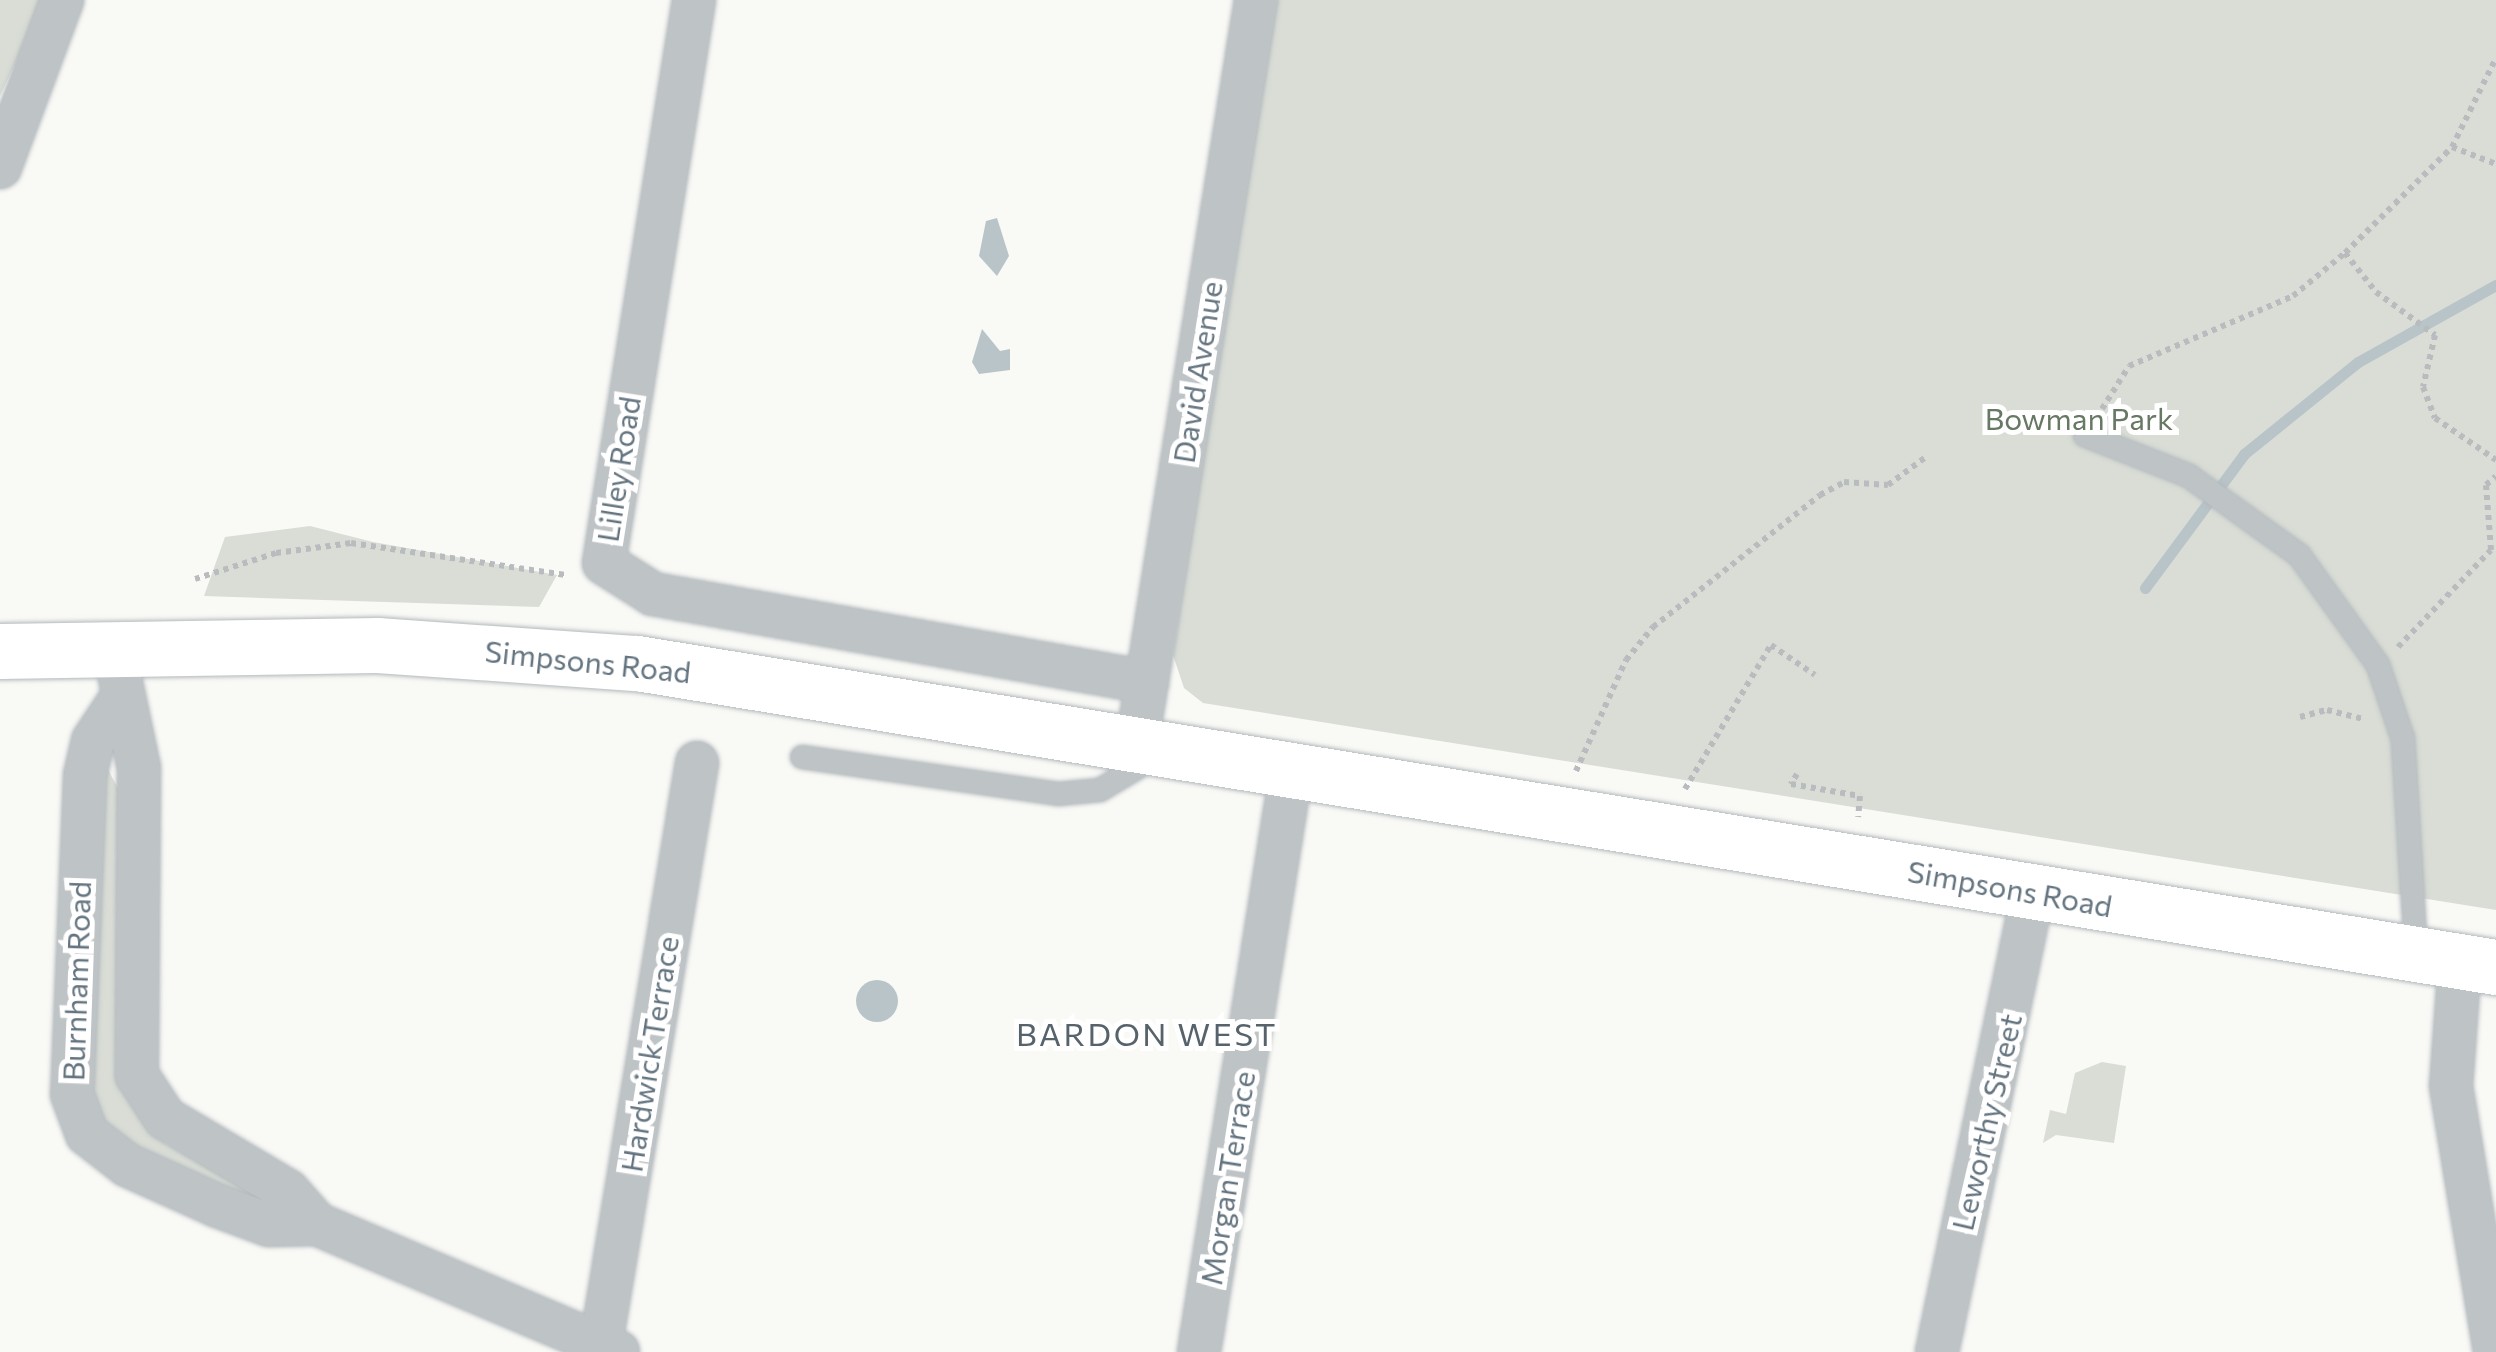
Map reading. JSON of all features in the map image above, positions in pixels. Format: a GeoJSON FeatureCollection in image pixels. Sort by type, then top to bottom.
{"type":"FeatureCollection","features":[{"type":"Feature","properties":{"kind":"main road","name":"Simpsons Road"},"geometry":{"type":"LineString","coordinates":[[0,651],[121,674],[376,645],[562,654],[1292,766],[2457,960]]}},
{"type":"Feature","properties":{"kind":"street"},"geometry":{"type":"LineString","coordinates":[[0,167],[62,0]]}},
{"type":"Feature","properties":{"kind":"street","name":"Lilley Road"},"geometry":{"type":"LineString","coordinates":[[694,0],[604,562],[653,594],[1146,682]]}},
{"type":"Feature","properties":{"kind":"street","name":"David Avenue"},"geometry":{"type":"LineString","coordinates":[[1154,746],[1146,682],[1256,0]]}},
{"type":"Feature","properties":{"kind":"street","name":"Burnham Road"},"geometry":{"type":"LineString","coordinates":[[121,674],[139,768],[137,1075],[164,1118],[288,1191],[317,1224]]}},
{"type":"Feature","properties":{"kind":"street","name":"Burnham Road"},"geometry":{"type":"LineString","coordinates":[[121,674],[85,776],[76,1117],[127,1166],[269,1225],[317,1224],[610,1348]]}},
{"type":"Feature","properties":{"kind":"street","name":"Hardwick Terrace"},"geometry":{"type":"LineString","coordinates":[[610,1348],[696,763]]}},
{"type":"Feature","properties":{"kind":"street","name":"Morgan Terrace"},"geometry":{"type":"LineString","coordinates":[[1204,1351],[1292,766]]}},
{"type":"Feature","properties":{"kind":"street","name":"Leworthy Street"},"geometry":{"type":"LineString","coordinates":[[1937,1352],[2033,891]]}},
{"type":"Feature","properties":{"kind":"street"},"geometry":{"type":"LineString","coordinates":[[2457,960],[2451,1086],[2494,1352]]}},
{"type":"Feature","properties":{"kind":"lane"},"geometry":{"type":"LineString","coordinates":[[2085,435],[2189,476],[2298,556],[2378,665],[2394,713],[2457,960]]}},
{"type":"Feature","properties":{"kind":"lane"},"geometry":{"type":"LineString","coordinates":[[802,757],[1076,794],[1106,788],[1154,746]]}},
{"type":"Feature","properties":{"kind":"path"},"geometry":{"type":"LineString","coordinates":[[2085,435],[2129,366],[2293,296],[2345,253],[2452,148],[2496,58]]}},
{"type":"Feature","properties":{"kind":"path"},"geometry":{"type":"LineString","coordinates":[[2452,148],[2496,164]]}},
{"type":"Feature","properties":{"kind":"path"},"geometry":{"type":"LineString","coordinates":[[2345,253],[2376,292],[2435,335],[2423,387],[2435,418],[2496,460]]}},
{"type":"Feature","properties":{"kind":"path"},"geometry":{"type":"LineString","coordinates":[[1576,772],[1626,660],[1653,627],[1820,495],[1844,482],[1888,486],[1926,456]]}},
{"type":"Feature","properties":{"kind":"path"},"geometry":{"type":"LineString","coordinates":[[2425,623],[2491,550],[2486,486],[2496,476]]}},
{"type":"Feature","properties":{"kind":"path"},"geometry":{"type":"LineString","coordinates":[[195,580],[276,553],[350,543],[557,576],[604,562]]}},
{"type":"Feature","properties":{"kind":"path"},"geometry":{"type":"LineString","coordinates":[[1684,790],[1771,646],[1815,675]]}},
{"type":"Feature","properties":{"kind":"path"},"geometry":{"type":"LineString","coordinates":[[2300,717],[2394,713]]}},
{"type":"Feature","properties":{"kind":"path"},"geometry":{"type":"LineString","coordinates":[[1796,774],[1791,784],[1860,796],[1858,818]]}},
{"type":"Feature","properties":{"kind":"green space"},"geometry":{"type":"Polygon","coordinates":[[[0,0],[45,0],[0,96],[0,0]]]}},
{"type":"Feature","properties":{"kind":"green space","name":"Bowman Park"},"geometry":{"type":"Polygon","coordinates":[[[1272,0],[2496,0],[2496,910],[1203,703],[1184,688],[1173,655],[1272,0]]]}},
{"type":"Feature","properties":{"kind":"green space"},"geometry":{"type":"Polygon","coordinates":[[[310,526],[373,542],[557,575],[539,607],[204,596],[225,537],[310,526]]]}},
{"type":"Feature","properties":{"kind":"green space"},"geometry":{"type":"Polygon","coordinates":[[[106,766],[119,790],[116,1074],[165,1143],[290,1213],[119,1149],[85,1112],[106,766]]]}},
{"type":"Feature","properties":{"kind":"green space"},"geometry":{"type":"Polygon","coordinates":[[[2102,1062],[2126,1066],[2114,1143],[2056,1135],[2043,1143],[2050,1110],[2066,1114],[2075,1073],[2102,1062]]]}},
{"type":"Feature","properties":{"kind":"shaded area"},"geometry":{"type":"Polygon","coordinates":[[[997,218],[1009,256],[997,276],[979,256],[986,221],[997,218]]]}},
{"type":"Feature","properties":{"kind":"shaded area"},"geometry":{"type":"Polygon","coordinates":[[[982,329],[1000,351],[1010,349],[1010,370],[979,374],[972,362],[982,329]]]}},
{"type":"Feature","properties":{"kind":"shaded area"},"geometry":{"type":"Polygon","coordinates":[[[877,980],[892,986],[898,1001],[892,1016],[877,1022],[862,1016],[856,1001],[862,986],[877,980]]]}},
{"type":"Feature","properties":{"kind":"waterway"},"geometry":{"type":"LineString","coordinates":[[2145,588],[2244,454],[2358,362],[2496,285]]}},
{"type":"Feature","properties":{"kind":"district","name":"BARDON WEST"},"geometry":{"type":"Point","coordinates":[1147,1033]}}]}
